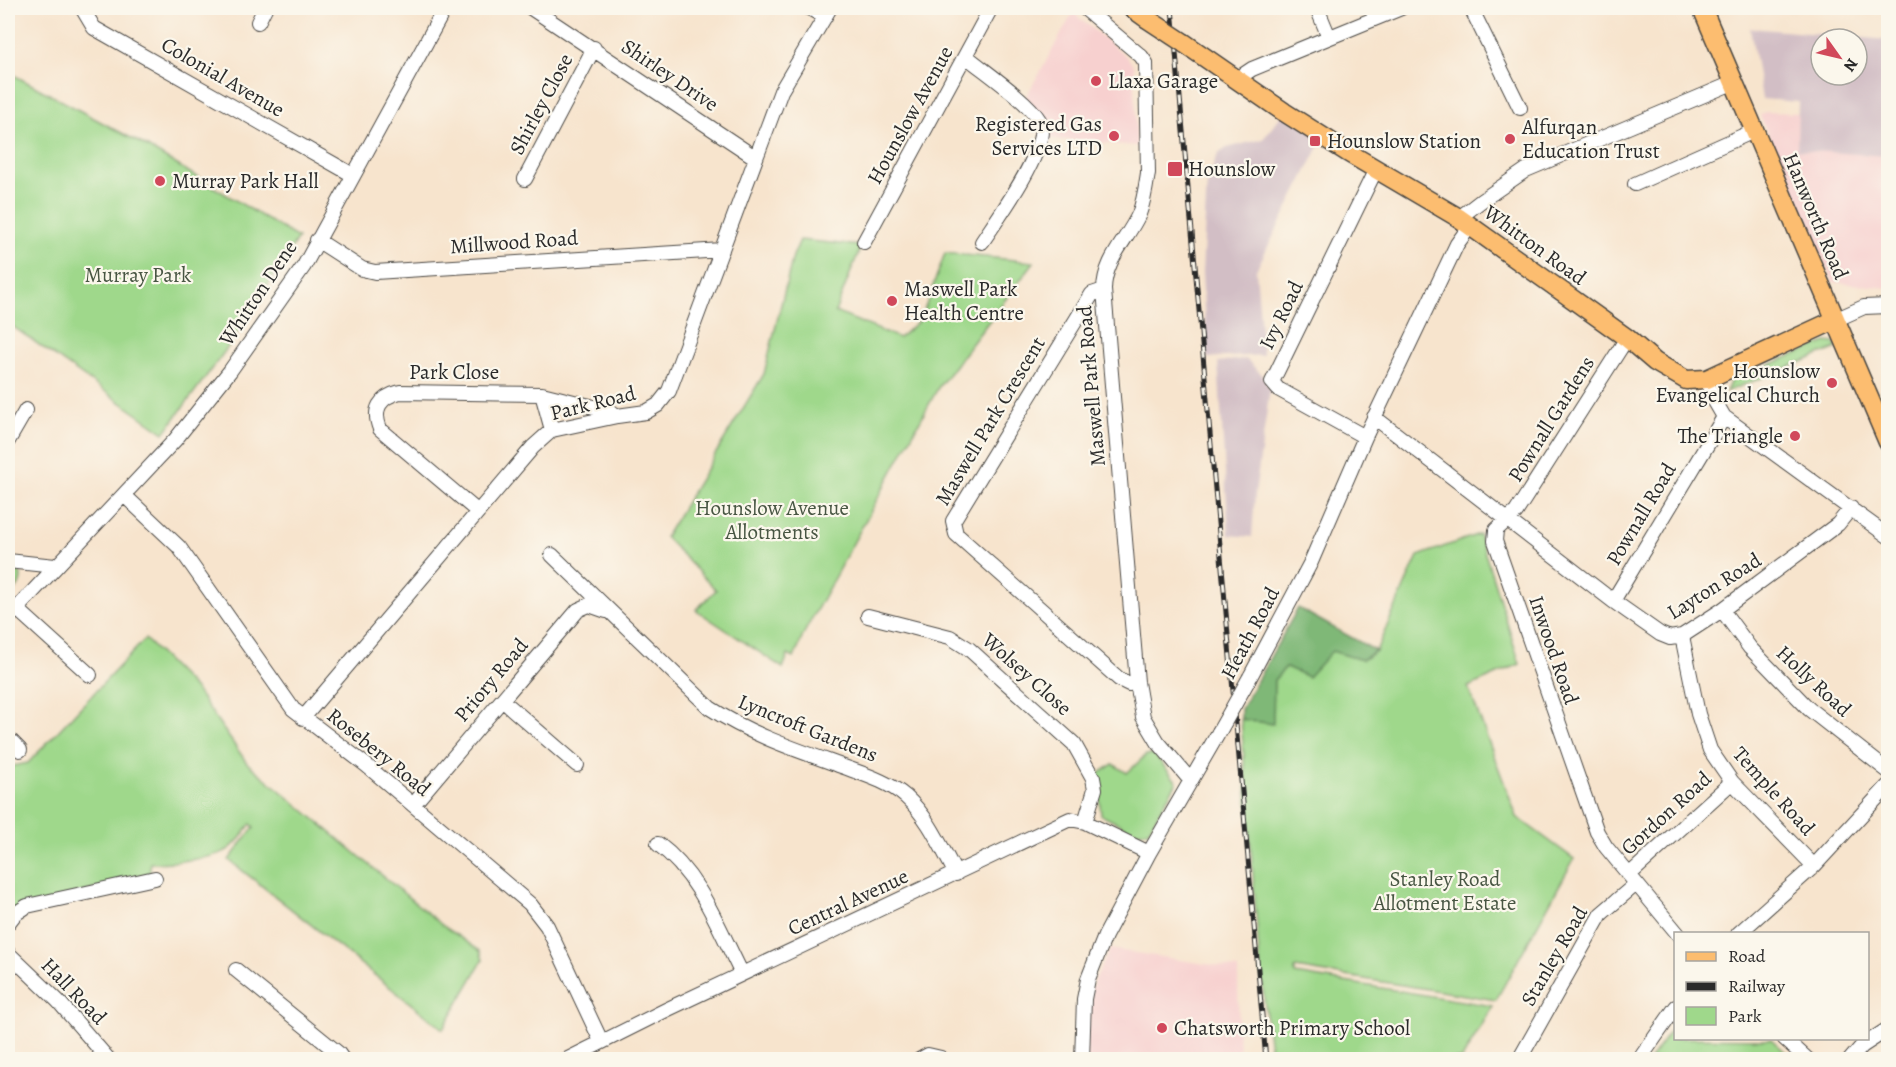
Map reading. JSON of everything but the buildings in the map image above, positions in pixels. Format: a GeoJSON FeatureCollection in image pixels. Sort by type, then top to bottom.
{"type":"FeatureCollection","features":[{"type":"Feature","properties":{"kind":"main road","name":"Hanworth Road"},"geometry":{"type":"LineString","coordinates":[[1702,8],[1888,442]]}},
{"type":"Feature","properties":{"kind":"main road","name":"Whitton Road"},"geometry":{"type":"LineString","coordinates":[[1139,13],[1376,169],[1465,222],[1627,339],[1655,362],[1686,380],[1707,379]]}},
{"type":"Feature","properties":{"kind":"main road"},"geometry":{"type":"LineString","coordinates":[[1707,379],[1835,320]]}},
{"type":"Feature","properties":{"kind":"street","name":"Colonial Avenue"},"geometry":{"type":"LineString","coordinates":[[82,8],[94,28],[352,175]]}},
{"type":"Feature","properties":{"kind":"street"},"geometry":{"type":"LineString","coordinates":[[258,22],[264,8]]}},
{"type":"Feature","properties":{"kind":"street","name":"Whitton Dene"},"geometry":{"type":"LineString","coordinates":[[12,613],[187,427],[230,371],[294,281],[445,8]]}},
{"type":"Feature","properties":{"kind":"street","name":"Shirley Drive"},"geometry":{"type":"LineString","coordinates":[[531,8],[756,158]]}},
{"type":"Feature","properties":{"kind":"street"},"geometry":{"type":"LineString","coordinates":[[809,8],[827,12]]}},
{"type":"Feature","properties":{"kind":"street","name":"Hounslow Avenue"},"geometry":{"type":"LineString","coordinates":[[864,242],[991,8]]}},
{"type":"Feature","properties":{"kind":"street","name":"Maswell Park Road"},"geometry":{"type":"LineString","coordinates":[[1084,8],[1141,56],[1146,63],[1148,164],[1146,189],[1139,214],[1107,267],[1104,290],[1137,682],[1143,717],[1158,742],[1191,781]]}},
{"type":"Feature","properties":{"kind":"street"},"geometry":{"type":"LineString","coordinates":[[1317,8],[1329,37]]}},
{"type":"Feature","properties":{"kind":"street"},"geometry":{"type":"LineString","coordinates":[[1237,79],[1252,69],[1401,8]]}},
{"type":"Feature","properties":{"kind":"street"},"geometry":{"type":"LineString","coordinates":[[1471,8],[1520,108]]}},
{"type":"Feature","properties":{"kind":"street","name":"Park Road"},"geometry":{"type":"LineString","coordinates":[[303,718],[477,511],[533,447],[552,430],[646,412],[658,405],[669,391],[781,91],[827,12]]}},
{"type":"Feature","properties":{"kind":"street","name":"Shirley Close"},"geometry":{"type":"LineString","coordinates":[[525,179],[594,48]]}},
{"type":"Feature","properties":{"kind":"street"},"geometry":{"type":"LineString","coordinates":[[966,56],[1023,102],[1039,120],[1042,129],[1042,138],[1033,161],[982,242]]}},
{"type":"Feature","properties":{"kind":"street","name":"Heath Road"},"geometry":{"type":"LineString","coordinates":[[1082,1059],[1084,999],[1088,979],[1105,936],[1149,853],[1250,677],[1311,562],[1374,417],[1457,244],[1465,222],[1481,201],[1526,170],[1735,82]]}},
{"type":"Feature","properties":{"kind":"street"},"geometry":{"type":"LineString","coordinates":[[1635,184],[1756,130]]}},
{"type":"Feature","properties":{"kind":"street","name":"Ivy Road"},"geometry":{"type":"LineString","coordinates":[[1365,437],[1278,389],[1272,382],[1376,169]]}},
{"type":"Feature","properties":{"kind":"street","name":"Millwood Road"},"geometry":{"type":"LineString","coordinates":[[317,240],[362,269],[375,272],[722,249]]}},
{"type":"Feature","properties":{"kind":"street","name":"Maswell Park Crescent"},"geometry":{"type":"LineString","coordinates":[[1104,290],[1092,294],[954,521],[956,534],[1119,679],[1130,684],[1137,682]]}},
{"type":"Feature","properties":{"kind":"street"},"geometry":{"type":"LineString","coordinates":[[1835,320],[1864,308],[1888,306]]}},
{"type":"Feature","properties":{"kind":"street","name":"Pownall Gardens"},"geometry":{"type":"LineString","coordinates":[[1507,520],[1516,512],[1550,462],[1627,339]]}},
{"type":"Feature","properties":{"kind":"street"},"geometry":{"type":"LineString","coordinates":[[1707,379],[1713,398],[1724,417],[1888,536]]}},
{"type":"Feature","properties":{"kind":"street","name":"Park Close"},"geometry":{"type":"LineString","coordinates":[[477,511],[380,429],[376,418],[377,410],[383,400],[391,394],[400,392],[542,394],[610,411],[618,416]]}},
{"type":"Feature","properties":{"kind":"street"},"geometry":{"type":"LineString","coordinates":[[542,394],[552,430]]}},
{"type":"Feature","properties":{"kind":"street"},"geometry":{"type":"LineString","coordinates":[[8,441],[26,410]]}},
{"type":"Feature","properties":{"kind":"street"},"geometry":{"type":"LineString","coordinates":[[1374,417],[1507,520]]}},
{"type":"Feature","properties":{"kind":"street","name":"Pownall Road"},"geometry":{"type":"LineString","coordinates":[[1613,601],[1724,417]]}},
{"type":"Feature","properties":{"kind":"street","name":"Rosebery Road"},"geometry":{"type":"LineString","coordinates":[[124,495],[179,547],[293,709],[366,765],[530,904],[547,926],[601,1041]]}},
{"type":"Feature","properties":{"kind":"street","name":"Layton Road"},"geometry":{"type":"LineString","coordinates":[[1507,520],[1613,601],[1660,634],[1670,638],[1682,636],[1799,555],[1838,524],[1851,508]]}},
{"type":"Feature","properties":{"kind":"street","name":"Inwood Road"},"geometry":{"type":"LineString","coordinates":[[1507,520],[1496,530],[1495,542],[1597,832],[1606,847],[1677,932]]}},
{"type":"Feature","properties":{"kind":"street","name":"Lyncroft Gardens"},"geometry":{"type":"LineString","coordinates":[[552,555],[710,708],[735,725],[759,736],[881,781],[905,796],[927,820],[956,874]]}},
{"type":"Feature","properties":{"kind":"street"},"geometry":{"type":"LineString","coordinates":[[8,561],[55,566]]}},
{"type":"Feature","properties":{"kind":"street","name":"Priory Road"},"geometry":{"type":"LineString","coordinates":[[412,805],[578,610],[590,605],[612,614]]}},
{"type":"Feature","properties":{"kind":"street","name":"Holly Road"},"geometry":{"type":"LineString","coordinates":[[1722,610],[1750,648],[1809,709],[1888,771]]}},
{"type":"Feature","properties":{"kind":"street"},"geometry":{"type":"LineString","coordinates":[[12,613],[90,675]]}},
{"type":"Feature","properties":{"kind":"street","name":"Wolsey Close"},"geometry":{"type":"LineString","coordinates":[[868,616],[950,637],[960,643],[1074,744],[1093,778],[1095,789],[1085,822]]}},
{"type":"Feature","properties":{"kind":"street","name":"Temple Road"},"geometry":{"type":"LineString","coordinates":[[1682,636],[1698,714],[1710,750],[1732,782],[1814,866]]}},
{"type":"Feature","properties":{"kind":"street"},"geometry":{"type":"LineString","coordinates":[[502,700],[577,765]]}},
{"type":"Feature","properties":{"kind":"street"},"geometry":{"type":"LineString","coordinates":[[8,738],[21,750]]}},
{"type":"Feature","properties":{"kind":"street","name":"Gordon Road"},"geometry":{"type":"LineString","coordinates":[[1633,879],[1732,782]]}},
{"type":"Feature","properties":{"kind":"street"},"geometry":{"type":"LineString","coordinates":[[1739,932],[1814,866],[1888,786]]}},
{"type":"Feature","properties":{"kind":"street","name":"Central Avenue"},"geometry":{"type":"LineString","coordinates":[[566,1059],[1070,819],[1085,822]]}},
{"type":"Feature","properties":{"kind":"street"},"geometry":{"type":"LineString","coordinates":[[1085,822],[1149,853]]}},
{"type":"Feature","properties":{"kind":"street"},"geometry":{"type":"LineString","coordinates":[[658,844],[667,850],[701,892],[741,974]]}},
{"type":"Feature","properties":{"kind":"street"},"geometry":{"type":"LineString","coordinates":[[8,923],[15,914],[27,906],[155,878]]}},
{"type":"Feature","properties":{"kind":"street","name":"Stanley Road"},"geometry":{"type":"LineString","coordinates":[[1519,1059],[1600,914],[1633,879]]}},
{"type":"Feature","properties":{"kind":"street","name":"Hall Road"},"geometry":{"type":"LineString","coordinates":[[8,953],[58,1001],[109,1059]]}},
{"type":"Feature","properties":{"kind":"street"},"geometry":{"type":"LineString","coordinates":[[236,970],[343,1059]]}},
{"type":"Feature","properties":{"kind":"street"},"geometry":{"type":"LineString","coordinates":[[1639,1059],[1674,1010]]}},
{"type":"Feature","properties":{"kind":"street"},"geometry":{"type":"LineString","coordinates":[[1850,1059],[1862,1046],[1888,1029]]}},
{"type":"Feature","properties":{"kind":"street"},"geometry":{"type":"LineString","coordinates":[[1786,1040],[1808,1059]]}},
{"type":"Feature","properties":{"kind":"street"},"geometry":{"type":"LineString","coordinates":[[919,1059],[928,1055],[942,1059]]}},
{"type":"Feature","properties":{"kind":"shaded area"},"geometry":{"type":"Polygon","coordinates":[[[1073,13],[1126,56],[1134,66],[1137,146],[1042,138],[1023,102],[1073,13]]]}},
{"type":"Feature","properties":{"kind":"shaded area"},"geometry":{"type":"Polygon","coordinates":[[[1750,28],[1809,33],[1809,87],[1869,87],[1869,38],[1888,40],[1888,156],[1797,150],[1798,102],[1762,99],[1750,28]]]}},
{"type":"Feature","properties":{"kind":"shaded area"},"geometry":{"type":"Polygon","coordinates":[[[1284,112],[1324,137],[1256,270],[1263,355],[1207,358],[1202,273],[1207,181],[1218,154],[1227,148],[1263,139],[1284,112]]]}},
{"type":"Feature","properties":{"kind":"shaded area"},"geometry":{"type":"Polygon","coordinates":[[[1765,112],[1798,113],[1797,150],[1888,156],[1888,288],[1833,282],[1760,116],[1765,112]]]}},
{"type":"Feature","properties":{"kind":"shaded area"},"geometry":{"type":"Polygon","coordinates":[[[1246,359],[1262,375],[1270,389],[1255,493],[1252,537],[1229,535],[1218,362],[1246,359]]]}},
{"type":"Feature","properties":{"kind":"shaded area","name":"Chatsworth Primary School"},"geometry":{"type":"Polygon","coordinates":[[[1110,949],[1238,969],[1239,1059],[1085,1060],[1087,996],[1110,949]]]}},
{"type":"Feature","properties":{"kind":"green space","name":"Murray Park"},"geometry":{"type":"Polygon","coordinates":[[[8,72],[144,145],[298,238],[228,347],[164,433],[8,323],[8,72]]]}},
{"type":"Feature","properties":{"kind":"green space","name":"Hounslow Avenue Allotments"},"geometry":{"type":"Polygon","coordinates":[[[800,240],[861,246],[835,312],[899,338],[921,319],[945,253],[1034,262],[938,388],[804,633],[794,658],[788,655],[783,668],[696,610],[716,590],[665,537],[764,374],[793,256],[800,240]]]}},
{"type":"Feature","properties":{"kind":"green space"},"geometry":{"type":"Polygon","coordinates":[[[1826,342],[1835,343],[1837,348],[1726,392],[1731,380],[1826,342]]]}},
{"type":"Feature","properties":{"kind":"green space","name":"Stanley Road Allotment Estate"},"geometry":{"type":"Polygon","coordinates":[[[1479,534],[1520,664],[1468,687],[1517,817],[1574,859],[1496,1000],[1295,968],[1295,974],[1493,1006],[1462,1059],[1271,1059],[1259,953],[1241,719],[1272,724],[1274,680],[1286,667],[1332,651],[1362,660],[1376,651],[1418,556],[1479,534]]]}},
{"type":"Feature","properties":{"kind":"green space"},"geometry":{"type":"Polygon","coordinates":[[[8,568],[20,572],[21,580],[8,598],[8,568]]]}},
{"type":"Feature","properties":{"kind":"green space"},"geometry":{"type":"Polygon","coordinates":[[[1298,608],[1376,651],[1362,660],[1332,651],[1308,677],[1286,667],[1274,680],[1273,724],[1241,719],[1241,709],[1298,608]]]}},
{"type":"Feature","properties":{"kind":"green space"},"geometry":{"type":"Polygon","coordinates":[[[145,639],[196,690],[247,763],[442,925],[480,951],[483,960],[443,1029],[229,860],[254,827],[251,824],[235,844],[223,852],[191,860],[150,863],[150,873],[8,914],[8,767],[28,763],[145,639]]]}},
{"type":"Feature","properties":{"kind":"green space"},"geometry":{"type":"Polygon","coordinates":[[[1154,754],[1177,782],[1148,831],[1135,832],[1101,815],[1097,775],[1113,764],[1127,773],[1146,755],[1154,754]]]}},
{"type":"Feature","properties":{"kind":"green space"},"geometry":{"type":"Polygon","coordinates":[[[1674,1025],[1674,1040],[1772,1040],[1793,1059],[1650,1059],[1674,1025]]]}},
{"type":"Feature","properties":{"kind":"railway"},"geometry":{"type":"LineString","coordinates":[[1172,8],[1266,1060]]}},
{"type":"Feature","properties":{"kind":"place","name":"Llaxa Garage"},"geometry":{"type":"Point","coordinates":[1096,81]}},
{"type":"Feature","properties":{"kind":"place","name":"Registered Gas Services LTD"},"geometry":{"type":"Point","coordinates":[1114,136]}},
{"type":"Feature","properties":{"kind":"place","name":"Alfurqan Education Trust"},"geometry":{"type":"Point","coordinates":[1510,139]}},
{"type":"Feature","properties":{"kind":"place","name":"Hounslow Station"},"geometry":{"type":"Point","coordinates":[1315,141]}},
{"type":"Feature","properties":{"kind":"place","name":"Hounslow"},"geometry":{"type":"Point","coordinates":[1175,169]}},
{"type":"Feature","properties":{"kind":"place","name":"Murray Park Hall"},"geometry":{"type":"Point","coordinates":[160,181]}},
{"type":"Feature","properties":{"kind":"place","name":"Maswell Park Health Centre"},"geometry":{"type":"Point","coordinates":[892,301]}},
{"type":"Feature","properties":{"kind":"place","name":"Hounslow Evangelical Church"},"geometry":{"type":"Point","coordinates":[1832,383]}},
{"type":"Feature","properties":{"kind":"place","name":"The Triangle"},"geometry":{"type":"Point","coordinates":[1795,436]}},
{"type":"Feature","properties":{"kind":"place","name":"Chatsworth Primary School"},"geometry":{"type":"Point","coordinates":[1162,1028]}}]}
